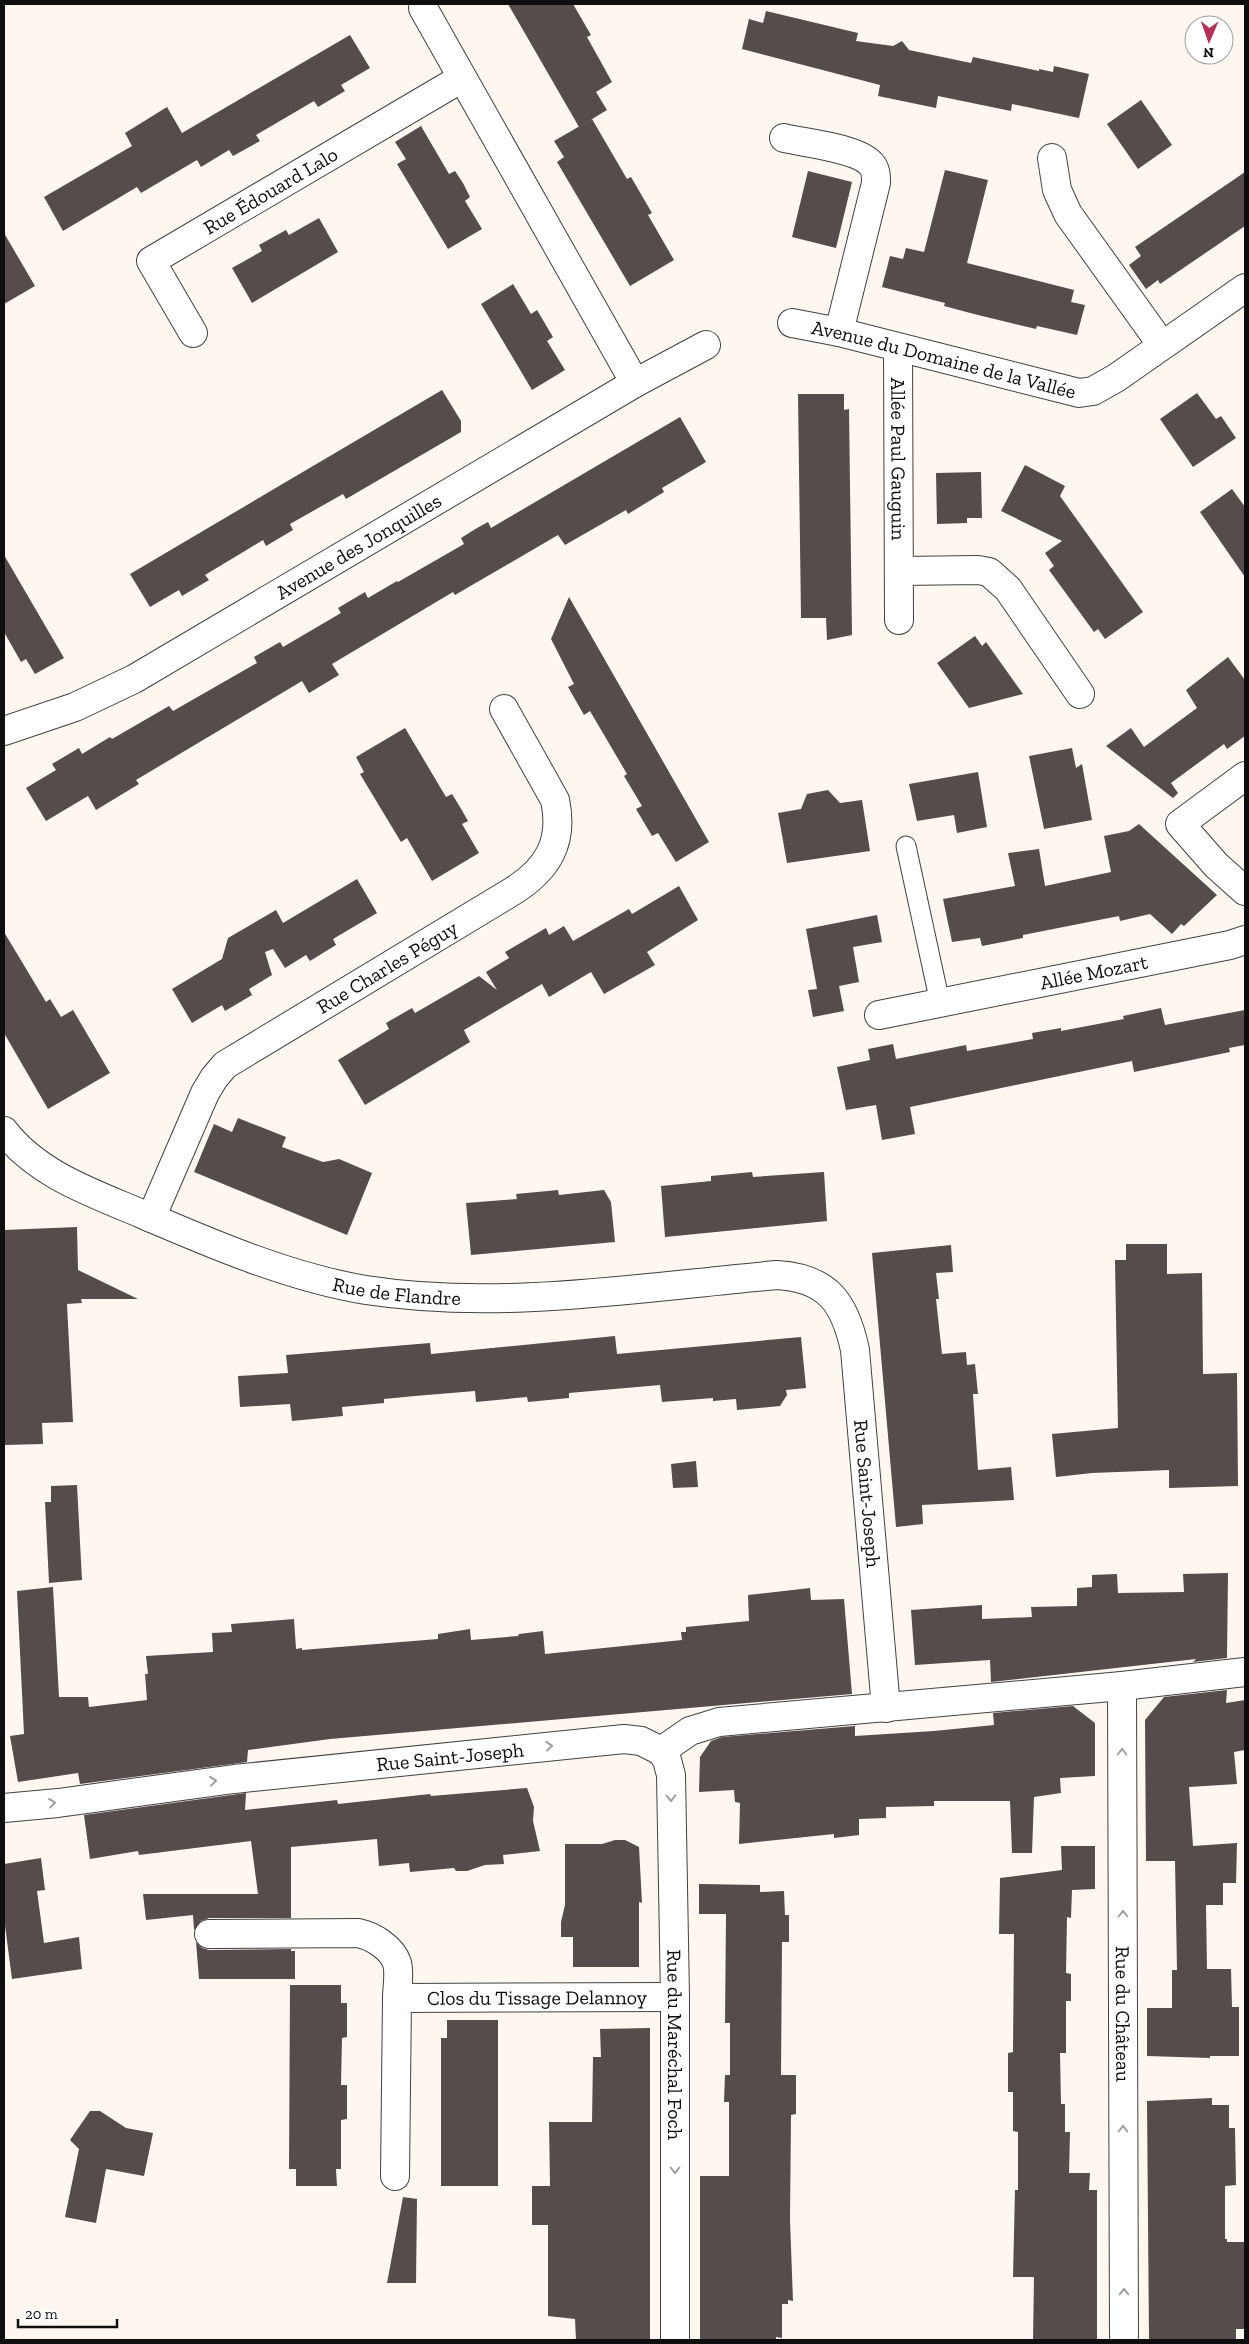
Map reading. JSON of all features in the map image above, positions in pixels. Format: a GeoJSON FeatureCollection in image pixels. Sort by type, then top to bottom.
{"type":"FeatureCollection","features":[{"type":"Feature","properties":{"kind":"street"},"geometry":{"type":"LineString","coordinates":[[423,8],[635,383]]}},
{"type":"Feature","properties":{"kind":"street","name":"Rue Édouard Lalo"},"geometry":{"type":"LineString","coordinates":[[193,333],[151,261],[462,78]]}},
{"type":"Feature","properties":{"kind":"street"},"geometry":{"type":"LineString","coordinates":[[784,138],[852,153],[865,158],[873,165],[876,172],[876,183],[839,332]]}},
{"type":"Feature","properties":{"kind":"street"},"geometry":{"type":"LineString","coordinates":[[1052,158],[1057,190],[1068,214],[1162,345]]}},
{"type":"Feature","properties":{"kind":"street","name":"Avenue du Domaine de la Vallée"},"geometry":{"type":"LineString","coordinates":[[792,323],[839,332],[1079,393],[1093,391],[1104,385],[1245,288]]}},
{"type":"Feature","properties":{"kind":"street","name":"Avenue des Jonquilles"},"geometry":{"type":"LineString","coordinates":[[4,730],[75,707],[134,679],[635,383],[706,345]]}},
{"type":"Feature","properties":{"kind":"street","name":"Allée Paul Gauguin"},"geometry":{"type":"LineString","coordinates":[[898,348],[899,620]]}},
{"type":"Feature","properties":{"kind":"street","name":"Allée Paul Gauguin"},"geometry":{"type":"LineString","coordinates":[[900,571],[978,570],[989,572],[1008,590],[1080,694]]}},
{"type":"Feature","properties":{"kind":"street","name":"Rue Charles Péguy"},"geometry":{"type":"LineString","coordinates":[[151,1218],[205,1093],[226,1066],[514,892],[530,881],[544,865],[553,847],[557,831],[558,815],[555,800],[504,709]]}},
{"type":"Feature","properties":{"kind":"street"},"geometry":{"type":"LineString","coordinates":[[1245,776],[1180,824],[1216,865],[1245,891]]}},
{"type":"Feature","properties":{"kind":"street","name":"Allée Mozart"},"geometry":{"type":"LineString","coordinates":[[879,1015],[1220,947],[1245,940]]}},
{"type":"Feature","properties":{"kind":"street","name":"Rue de Flandre"},"geometry":{"type":"LineString","coordinates":[[4,1133],[21,1149],[54,1174],[151,1218],[246,1255],[301,1274],[346,1286],[391,1293],[460,1298],[519,1298],[777,1275],[808,1280],[825,1289]]}},
{"type":"Feature","properties":{"kind":"street","name":"Rue Saint-Joseph"},"geometry":{"type":"LineString","coordinates":[[825,1289],[836,1300],[845,1314],[855,1350],[886,1708]]}},
{"type":"Feature","properties":{"kind":"street"},"geometry":{"type":"LineString","coordinates":[[662,1751],[690,1731],[704,1725],[1122,1686],[1245,1672]]}},
{"type":"Feature","properties":{"kind":"street","name":"Rue du Château"},"geometry":{"type":"LineString","coordinates":[[1122,1686],[1124,2340]]}},
{"type":"Feature","properties":{"kind":"street","name":"Rue Saint-Joseph"},"geometry":{"type":"LineString","coordinates":[[4,1808],[58,1803],[234,1779],[624,1739],[641,1741],[662,1751]]}},
{"type":"Feature","properties":{"kind":"street","name":"Rue du Maréchal Foch"},"geometry":{"type":"LineString","coordinates":[[662,1751],[667,1760],[671,1775],[675,1996],[675,2340]]}},
{"type":"Feature","properties":{"kind":"street","name":"Clos du Tissage Delannoy"},"geometry":{"type":"LineString","coordinates":[[209,1934],[358,1933],[370,1935],[392,1955],[397,1963],[395,2176]]}},
{"type":"Feature","properties":{"kind":"street","name":"Clos du Tissage Delannoy"},"geometry":{"type":"LineString","coordinates":[[397,1998],[675,1996]]}},
{"type":"Feature","properties":{"kind":"lane"},"geometry":{"type":"LineString","coordinates":[[906,846],[940,1002]]}},
{"type":"Feature","properties":{"kind":"building"},"geometry":{"type":"Polygon","coordinates":[[[508,4],[573,4],[591,35],[587,37],[612,82],[596,92],[607,110],[579,127],[508,4]]]}},
{"type":"Feature","properties":{"kind":"building"},"geometry":{"type":"Polygon","coordinates":[[[766,11],[858,33],[856,41],[893,46],[902,41],[909,50],[971,63],[973,57],[1039,71],[1039,69],[1053,72],[1054,66],[1089,74],[1079,118],[1012,104],[1011,111],[938,96],[936,108],[878,96],[880,85],[742,49],[749,19],[763,23],[766,11]]]}},
{"type":"Feature","properties":{"kind":"building"},"geometry":{"type":"Polygon","coordinates":[[[350,35],[370,68],[341,85],[345,91],[318,107],[314,101],[256,135],[260,141],[233,156],[229,150],[201,167],[197,160],[141,193],[137,187],[63,231],[44,197],[132,146],[125,133],[167,107],[182,133],[350,35]]]}},
{"type":"Feature","properties":{"kind":"building"},"geometry":{"type":"Polygon","coordinates":[[[1141,100],[1172,145],[1138,169],[1107,124],[1141,100]]]}},
{"type":"Feature","properties":{"kind":"building"},"geometry":{"type":"Polygon","coordinates":[[[592,119],[627,179],[631,177],[652,213],[648,215],[674,260],[630,286],[557,162],[564,157],[554,141],[592,119]]]}},
{"type":"Feature","properties":{"kind":"building"},"geometry":{"type":"Polygon","coordinates":[[[421,126],[449,174],[455,171],[463,183],[470,197],[465,201],[482,229],[448,249],[397,164],[406,159],[395,142],[421,126]]]}},
{"type":"Feature","properties":{"kind":"building"},"geometry":{"type":"Polygon","coordinates":[[[945,170],[988,180],[967,263],[1074,290],[1071,302],[1085,305],[1077,335],[1037,326],[1036,329],[974,314],[944,306],[945,303],[882,287],[890,256],[903,259],[906,248],[924,252],[945,170]]]}},
{"type":"Feature","properties":{"kind":"building"},"geometry":{"type":"Polygon","coordinates":[[[808,171],[852,182],[836,248],[792,237],[808,171]]]}},
{"type":"Feature","properties":{"kind":"building"},"geometry":{"type":"Polygon","coordinates":[[[1245,172],[1245,226],[1160,284],[1158,280],[1146,289],[1129,265],[1141,256],[1135,247],[1245,172]]]}},
{"type":"Feature","properties":{"kind":"building"},"geometry":{"type":"Polygon","coordinates":[[[319,218],[338,252],[252,303],[232,268],[262,251],[259,245],[286,230],[289,235],[319,218]]]}},
{"type":"Feature","properties":{"kind":"building"},"geometry":{"type":"Polygon","coordinates":[[[4,233],[35,286],[4,304],[4,233]]]}},
{"type":"Feature","properties":{"kind":"building"},"geometry":{"type":"Polygon","coordinates":[[[513,284],[531,314],[537,310],[553,337],[547,341],[565,370],[532,390],[481,304],[513,284]]]}},
{"type":"Feature","properties":{"kind":"building"},"geometry":{"type":"Polygon","coordinates":[[[442,390],[461,421],[461,432],[346,499],[343,494],[290,524],[293,530],[266,546],[263,540],[205,575],[209,580],[182,596],[179,590],[150,607],[130,574],[442,390]]]}},
{"type":"Feature","properties":{"kind":"building"},"geometry":{"type":"Polygon","coordinates":[[[1197,393],[1216,419],[1221,416],[1236,438],[1193,467],[1160,419],[1197,393]]]}},
{"type":"Feature","properties":{"kind":"building"},"geometry":{"type":"Polygon","coordinates":[[[798,394],[844,394],[844,410],[849,409],[852,635],[827,640],[826,618],[801,618],[798,394]]]}},
{"type":"Feature","properties":{"kind":"building"},"geometry":{"type":"Polygon","coordinates":[[[680,417],[706,462],[662,488],[664,492],[628,514],[626,510],[565,545],[558,535],[455,595],[453,592],[332,664],[339,675],[309,693],[302,681],[136,780],[139,784],[96,810],[88,796],[46,821],[26,788],[56,770],[52,764],[79,748],[82,754],[169,706],[173,711],[257,663],[254,657],[280,642],[283,647],[341,613],[338,608],[365,592],[368,598],[398,582],[464,544],[461,538],[477,528],[488,522],[491,528],[680,417]]]}},
{"type":"Feature","properties":{"kind":"building"},"geometry":{"type":"Polygon","coordinates":[[[1025,465],[1065,486],[1060,496],[1143,612],[1105,639],[1098,629],[1094,632],[1049,570],[1054,566],[1045,553],[1062,541],[1001,511],[1025,465]]]}},
{"type":"Feature","properties":{"kind":"building"},"geometry":{"type":"Polygon","coordinates":[[[981,472],[982,518],[967,518],[967,523],[937,524],[936,473],[981,472]]]}},
{"type":"Feature","properties":{"kind":"building"},"geometry":{"type":"Polygon","coordinates":[[[1232,489],[1245,507],[1245,577],[1200,512],[1232,489]]]}},
{"type":"Feature","properties":{"kind":"building"},"geometry":{"type":"Polygon","coordinates":[[[4,555],[64,658],[35,674],[26,659],[21,662],[4,632],[4,555]]]}},
{"type":"Feature","properties":{"kind":"building"},"geometry":{"type":"Polygon","coordinates":[[[569,597],[709,842],[676,862],[658,833],[652,836],[636,809],[642,806],[624,776],[627,774],[590,711],[584,715],[568,687],[574,684],[551,639],[569,597]]]}},
{"type":"Feature","properties":{"kind":"building"},"geometry":{"type":"Polygon","coordinates":[[[975,636],[982,646],[986,642],[1023,694],[969,708],[937,663],[975,636]]]}},
{"type":"Feature","properties":{"kind":"building"},"geometry":{"type":"Polygon","coordinates":[[[1228,657],[1245,680],[1245,736],[1227,749],[1224,744],[1171,783],[1178,793],[1173,798],[1106,746],[1131,728],[1144,747],[1197,708],[1186,690],[1228,657]]]}},
{"type":"Feature","properties":{"kind":"building"},"geometry":{"type":"Polygon","coordinates":[[[405,728],[446,797],[452,794],[460,807],[468,821],[462,824],[479,853],[432,881],[407,838],[401,842],[360,774],[364,772],[356,757],[405,728]]]}},
{"type":"Feature","properties":{"kind":"building"},"geometry":{"type":"Polygon","coordinates":[[[1072,748],[1076,768],[1082,764],[1092,820],[1044,829],[1029,756],[1072,748]]]}},
{"type":"Feature","properties":{"kind":"building"},"geometry":{"type":"Polygon","coordinates":[[[978,772],[987,827],[957,833],[954,815],[917,821],[909,784],[978,772]]]}},
{"type":"Feature","properties":{"kind":"building"},"geometry":{"type":"Polygon","coordinates":[[[828,790],[840,803],[862,800],[870,851],[787,863],[778,813],[801,809],[807,794],[828,790]]]}},
{"type":"Feature","properties":{"kind":"building"},"geometry":{"type":"Polygon","coordinates":[[[1139,824],[1217,895],[1184,926],[1181,924],[1172,934],[1150,914],[1120,921],[1119,916],[1023,935],[1023,938],[982,946],[980,938],[952,942],[943,899],[1015,886],[1008,853],[1039,849],[1045,886],[1111,872],[1104,836],[1129,831],[1139,824]]]}},
{"type":"Feature","properties":{"kind":"building"},"geometry":{"type":"Polygon","coordinates":[[[357,879],[377,913],[333,939],[336,945],[310,961],[306,955],[285,968],[273,949],[265,952],[272,975],[249,989],[252,995],[225,1011],[222,1005],[192,1023],[172,989],[222,959],[228,938],[276,910],[283,923],[357,879]]]}},
{"type":"Feature","properties":{"kind":"building"},"geometry":{"type":"Polygon","coordinates":[[[679,886],[698,920],[647,952],[655,965],[604,994],[591,972],[549,997],[542,984],[464,1030],[470,1042],[365,1105],[338,1060],[389,1029],[386,1023],[412,1008],[415,1013],[479,976],[497,990],[486,972],[509,958],[505,952],[546,928],[549,935],[564,926],[573,941],[629,909],[632,914],[679,886]]]}},
{"type":"Feature","properties":{"kind":"building"},"geometry":{"type":"Polygon","coordinates":[[[877,915],[882,942],[853,947],[859,982],[839,986],[844,1011],[813,1017],[808,990],[817,989],[806,929],[877,915]]]}},
{"type":"Feature","properties":{"kind":"building"},"geometry":{"type":"Polygon","coordinates":[[[4,932],[46,1002],[50,999],[61,1017],[73,1010],[110,1073],[48,1109],[4,1033],[4,932]]]}},
{"type":"Feature","properties":{"kind":"building"},"geometry":{"type":"Polygon","coordinates":[[[1161,1008],[1165,1025],[1245,1010],[1245,1045],[1229,1048],[1230,1052],[1134,1072],[1132,1061],[910,1107],[915,1134],[882,1140],[876,1105],[846,1110],[837,1067],[870,1060],[868,1049],[893,1044],[896,1059],[966,1045],[967,1051],[1033,1039],[1032,1033],[1061,1028],[1061,1031],[1124,1019],[1123,1016],[1161,1008]]]}},
{"type":"Feature","properties":{"kind":"building"},"geometry":{"type":"Polygon","coordinates":[[[238,1118],[286,1137],[282,1147],[323,1162],[339,1159],[372,1173],[347,1235],[194,1172],[214,1124],[232,1132],[238,1118]]]}},
{"type":"Feature","properties":{"kind":"building"},"geometry":{"type":"Polygon","coordinates":[[[752,1172],[753,1177],[824,1172],[827,1221],[665,1237],[661,1186],[711,1181],[711,1176],[752,1172]]]}},
{"type":"Feature","properties":{"kind":"building"},"geometry":{"type":"Polygon","coordinates":[[[558,1190],[559,1195],[604,1190],[611,1202],[615,1242],[471,1255],[466,1203],[517,1199],[516,1194],[558,1190]]]}},
{"type":"Feature","properties":{"kind":"building"},"geometry":{"type":"Polygon","coordinates":[[[77,1227],[78,1270],[138,1299],[81,1299],[82,1303],[67,1304],[73,1422],[42,1423],[43,1444],[4,1445],[4,1230],[77,1227]]]}},
{"type":"Feature","properties":{"kind":"building"},"geometry":{"type":"Polygon","coordinates":[[[1126,1244],[1167,1244],[1167,1274],[1202,1273],[1203,1374],[1237,1373],[1238,1486],[1169,1488],[1169,1470],[1092,1473],[1056,1477],[1052,1434],[1118,1428],[1115,1260],[1126,1260],[1126,1244]]]}},
{"type":"Feature","properties":{"kind":"building"},"geometry":{"type":"Polygon","coordinates":[[[951,1245],[953,1272],[936,1273],[939,1299],[936,1299],[942,1354],[966,1352],[967,1365],[975,1364],[978,1394],[973,1394],[978,1470],[1011,1467],[1014,1500],[922,1505],[923,1524],[896,1527],[872,1253],[951,1245]]]}},
{"type":"Feature","properties":{"kind":"building"},"geometry":{"type":"Polygon","coordinates":[[[615,1336],[617,1354],[801,1337],[806,1388],[786,1390],[787,1395],[780,1406],[737,1410],[736,1399],[713,1401],[713,1398],[662,1402],[660,1385],[569,1393],[569,1398],[528,1402],[527,1397],[476,1402],[475,1391],[384,1399],[384,1403],[342,1407],[343,1416],[292,1421],[290,1404],[240,1407],[238,1376],[288,1373],[286,1355],[430,1343],[431,1354],[615,1336]]]}},
{"type":"Feature","properties":{"kind":"building"},"geometry":{"type":"Polygon","coordinates":[[[696,1461],[698,1487],[673,1488],[671,1464],[696,1461]]]}},
{"type":"Feature","properties":{"kind":"building"},"geometry":{"type":"Polygon","coordinates":[[[77,1485],[82,1580],[49,1583],[45,1502],[51,1502],[51,1486],[77,1485]]]}},
{"type":"Feature","properties":{"kind":"building"},"geometry":{"type":"Polygon","coordinates":[[[1228,1573],[1227,1658],[1193,1662],[1196,1659],[991,1682],[990,1660],[915,1665],[911,1610],[982,1605],[982,1619],[1032,1617],[1031,1607],[1077,1606],[1077,1588],[1092,1587],[1092,1575],[1117,1574],[1118,1593],[1184,1592],[1183,1574],[1228,1573]]]}},
{"type":"Feature","properties":{"kind":"building"},"geometry":{"type":"Polygon","coordinates":[[[53,1587],[59,1697],[88,1697],[89,1707],[147,1700],[145,1674],[148,1674],[146,1656],[213,1652],[212,1633],[232,1632],[231,1624],[294,1619],[296,1649],[302,1648],[302,1650],[438,1639],[438,1634],[470,1629],[471,1640],[518,1636],[519,1634],[543,1631],[545,1654],[682,1640],[681,1632],[686,1632],[686,1627],[749,1621],[748,1595],[810,1588],[811,1600],[844,1599],[852,1694],[330,1739],[248,1750],[247,1762],[80,1784],[78,1773],[18,1782],[10,1736],[24,1734],[17,1591],[53,1587]]]}},
{"type":"Feature","properties":{"kind":"building"},"geometry":{"type":"Polygon","coordinates":[[[1227,1690],[1226,1703],[1245,1700],[1245,1750],[1234,1752],[1237,1784],[1189,1787],[1193,1846],[1237,1843],[1236,1883],[1223,1883],[1223,1905],[1206,1905],[1207,1969],[1231,1969],[1232,2007],[1239,2007],[1239,2056],[1210,2056],[1210,2058],[1147,2056],[1147,2008],[1172,2008],[1172,1970],[1177,1970],[1175,1861],[1146,1861],[1145,1720],[1164,1697],[1227,1690]]]}},
{"type":"Feature","properties":{"kind":"building"},"geometry":{"type":"Polygon","coordinates":[[[1073,1706],[1095,1723],[1095,1776],[1060,1778],[1061,1793],[1034,1797],[1032,1853],[1012,1853],[1010,1801],[934,1801],[934,1806],[886,1807],[886,1818],[859,1819],[859,1835],[834,1838],[834,1834],[739,1844],[740,1803],[735,1802],[734,1790],[699,1792],[700,1757],[711,1741],[722,1737],[855,1726],[855,1736],[934,1731],[994,1725],[993,1713],[1073,1706]]]}},
{"type":"Feature","properties":{"kind":"building"},"geometry":{"type":"Polygon","coordinates":[[[527,1788],[534,1807],[533,1821],[540,1851],[503,1855],[504,1864],[485,1865],[467,1871],[456,1871],[454,1868],[410,1872],[409,1863],[379,1866],[377,1839],[291,1847],[291,1918],[209,1918],[201,1921],[194,1930],[193,1915],[146,1920],[143,1894],[258,1894],[251,1841],[139,1855],[138,1851],[90,1859],[84,1815],[246,1793],[245,1810],[337,1800],[338,1804],[430,1794],[431,1796],[527,1788]]]}},
{"type":"Feature","properties":{"kind":"building"},"geometry":{"type":"Polygon","coordinates":[[[615,1840],[625,1840],[639,1847],[642,1903],[639,1902],[639,1967],[573,1967],[573,1937],[561,1937],[561,1922],[565,1905],[565,1844],[602,1844],[615,1840]]]}},
{"type":"Feature","properties":{"kind":"building"},"geometry":{"type":"Polygon","coordinates":[[[1061,1846],[1095,1846],[1095,1889],[1072,1890],[1071,1918],[1067,1917],[1066,1973],[1071,1974],[1071,2001],[1066,2001],[1066,2053],[1060,2053],[1061,2104],[1065,2104],[1065,2132],[1070,2132],[1069,2173],[1090,2173],[1089,2190],[1097,2190],[1097,2340],[1033,2340],[1034,2277],[1013,2277],[1015,2190],[1018,2190],[1018,2132],[1013,2131],[1013,2092],[1008,2092],[1008,2053],[1013,2052],[1014,1934],[999,1934],[1000,1878],[1062,1870],[1061,1846]]]}},
{"type":"Feature","properties":{"kind":"building"},"geometry":{"type":"Polygon","coordinates":[[[41,1858],[45,1890],[37,1891],[44,1943],[79,1937],[82,1969],[12,1979],[4,1918],[4,1864],[41,1858]]]}},
{"type":"Feature","properties":{"kind":"building"},"geometry":{"type":"Polygon","coordinates":[[[699,1884],[760,1885],[760,1892],[784,1891],[785,1915],[789,1915],[789,1942],[782,1942],[781,2075],[796,2075],[796,2114],[791,2115],[790,2220],[793,2301],[788,2300],[788,2304],[782,2304],[782,2338],[776,2337],[776,2340],[700,2340],[700,2176],[729,2176],[729,2102],[724,2102],[725,2075],[730,2075],[730,2023],[725,2023],[726,1914],[699,1914],[699,1884]]]}},
{"type":"Feature","properties":{"kind":"building"},"geometry":{"type":"Polygon","coordinates":[[[196,1942],[202,1948],[209,1950],[291,1949],[291,1951],[295,1951],[295,1979],[199,1979],[196,1942]]]}},
{"type":"Feature","properties":{"kind":"building"},"geometry":{"type":"Polygon","coordinates":[[[290,1985],[341,1985],[341,2003],[347,2003],[347,2037],[342,2038],[341,2085],[347,2085],[347,2119],[341,2120],[341,2169],[336,2169],[337,2186],[296,2186],[296,2169],[289,2169],[290,1985]]]}},
{"type":"Feature","properties":{"kind":"building"},"geometry":{"type":"Polygon","coordinates":[[[447,2020],[498,2020],[498,2186],[441,2186],[441,2038],[447,2038],[447,2020]]]}},
{"type":"Feature","properties":{"kind":"building"},"geometry":{"type":"Polygon","coordinates":[[[650,2028],[650,2340],[576,2340],[575,2319],[548,2316],[548,2225],[532,2225],[532,2186],[550,2186],[549,2122],[592,2122],[593,2057],[601,2057],[600,2029],[650,2028]]]}},
{"type":"Feature","properties":{"kind":"building"},"geometry":{"type":"Polygon","coordinates":[[[1212,2098],[1212,2105],[1229,2105],[1229,2128],[1235,2128],[1236,2185],[1225,2186],[1225,2239],[1227,2239],[1227,2242],[1245,2242],[1245,2329],[1236,2329],[1236,2340],[1149,2340],[1147,2101],[1212,2098]]]}},
{"type":"Feature","properties":{"kind":"building"},"geometry":{"type":"Polygon","coordinates":[[[90,2111],[100,2111],[126,2128],[153,2133],[144,2176],[106,2169],[96,2223],[65,2217],[79,2149],[70,2140],[90,2111]]]}},
{"type":"Feature","properties":{"kind":"building"},"geometry":{"type":"Polygon","coordinates":[[[403,2197],[417,2199],[416,2283],[387,2283],[403,2197]]]}}]}
